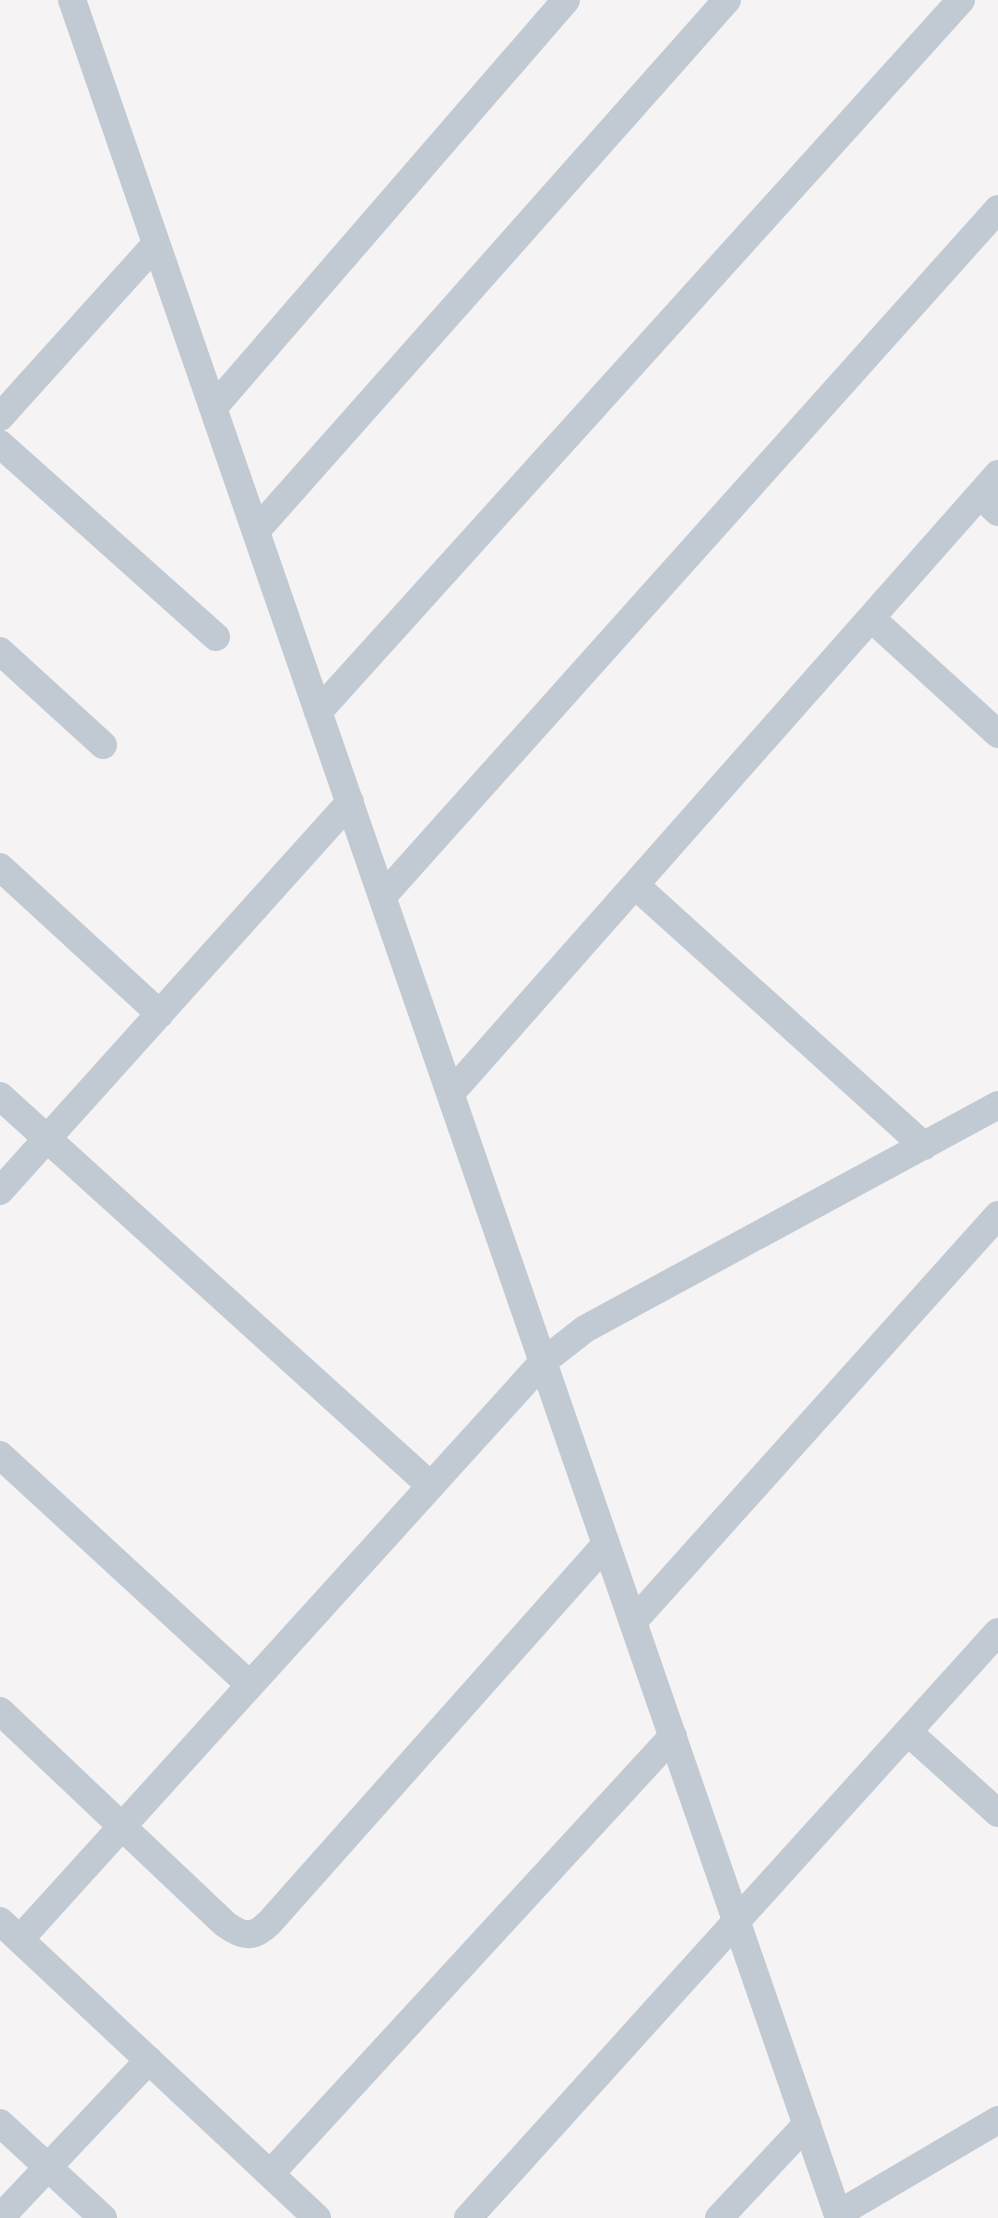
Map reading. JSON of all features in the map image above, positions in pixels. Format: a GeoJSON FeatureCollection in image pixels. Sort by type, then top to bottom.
{"type":"FeatureCollection","features":[{"type":"Feature","properties":{"kind":"street"},"geometry":{"type":"LineString","coordinates":[[213,408],[566,0]]}},
{"type":"Feature","properties":{"kind":"street"},"geometry":{"type":"LineString","coordinates":[[256,531],[727,0]]}},
{"type":"Feature","properties":{"kind":"street"},"geometry":{"type":"LineString","coordinates":[[318,712],[961,0]]}},
{"type":"Feature","properties":{"kind":"street"},"geometry":{"type":"LineString","coordinates":[[77,3],[156,244],[838,2216],[998,2120]]}},
{"type":"Feature","properties":{"kind":"street"},"geometry":{"type":"LineString","coordinates":[[383,896],[998,209]]}},
{"type":"Feature","properties":{"kind":"street"},"geometry":{"type":"LineString","coordinates":[[0,417],[156,244]]}},
{"type":"Feature","properties":{"kind":"street"},"geometry":{"type":"LineString","coordinates":[[0,444],[216,638]]}},
{"type":"Feature","properties":{"kind":"street"},"geometry":{"type":"LineString","coordinates":[[451,1093],[871,618],[989,503],[998,474]]}},
{"type":"Feature","properties":{"kind":"street"},"geometry":{"type":"LineString","coordinates":[[871,618],[998,734]]}},
{"type":"Feature","properties":{"kind":"street"},"geometry":{"type":"LineString","coordinates":[[0,651],[103,745]]}},
{"type":"Feature","properties":{"kind":"street"},"geometry":{"type":"LineString","coordinates":[[0,1191],[350,802]]}},
{"type":"Feature","properties":{"kind":"street"},"geometry":{"type":"LineString","coordinates":[[0,867],[160,1014]]}},
{"type":"Feature","properties":{"kind":"street"},"geometry":{"type":"LineString","coordinates":[[635,885],[924,1146]]}},
{"type":"Feature","properties":{"kind":"street"},"geometry":{"type":"LineString","coordinates":[[0,1096],[431,1486]]}},
{"type":"Feature","properties":{"kind":"street"},"geometry":{"type":"LineString","coordinates":[[20,1939],[544,1362],[585,1329],[998,1105]]}},
{"type":"Feature","properties":{"kind":"street"},"geometry":{"type":"LineString","coordinates":[[633,1622],[998,1215]]}},
{"type":"Feature","properties":{"kind":"street"},"geometry":{"type":"LineString","coordinates":[[0,1455],[250,1685]]}},
{"type":"Feature","properties":{"kind":"street"},"geometry":{"type":"LineString","coordinates":[[0,1711],[225,1924],[238,1933],[250,1935],[261,1931],[606,1544]]}},
{"type":"Feature","properties":{"kind":"street"},"geometry":{"type":"LineString","coordinates":[[468,2218],[998,1632]]}},
{"type":"Feature","properties":{"kind":"street"},"geometry":{"type":"LineString","coordinates":[[908,1732],[998,1813]]}},
{"type":"Feature","properties":{"kind":"street"},"geometry":{"type":"LineString","coordinates":[[270,2174],[673,1736]]}},
{"type":"Feature","properties":{"kind":"street"},"geometry":{"type":"LineString","coordinates":[[0,1920],[317,2218]]}},
{"type":"Feature","properties":{"kind":"street"},"geometry":{"type":"LineString","coordinates":[[0,2218],[149,2060]]}},
{"type":"Feature","properties":{"kind":"street"},"geometry":{"type":"LineString","coordinates":[[0,2123],[49,2166],[103,2218]]}},
{"type":"Feature","properties":{"kind":"street"},"geometry":{"type":"LineString","coordinates":[[719,2218],[807,2124]]}}]}
